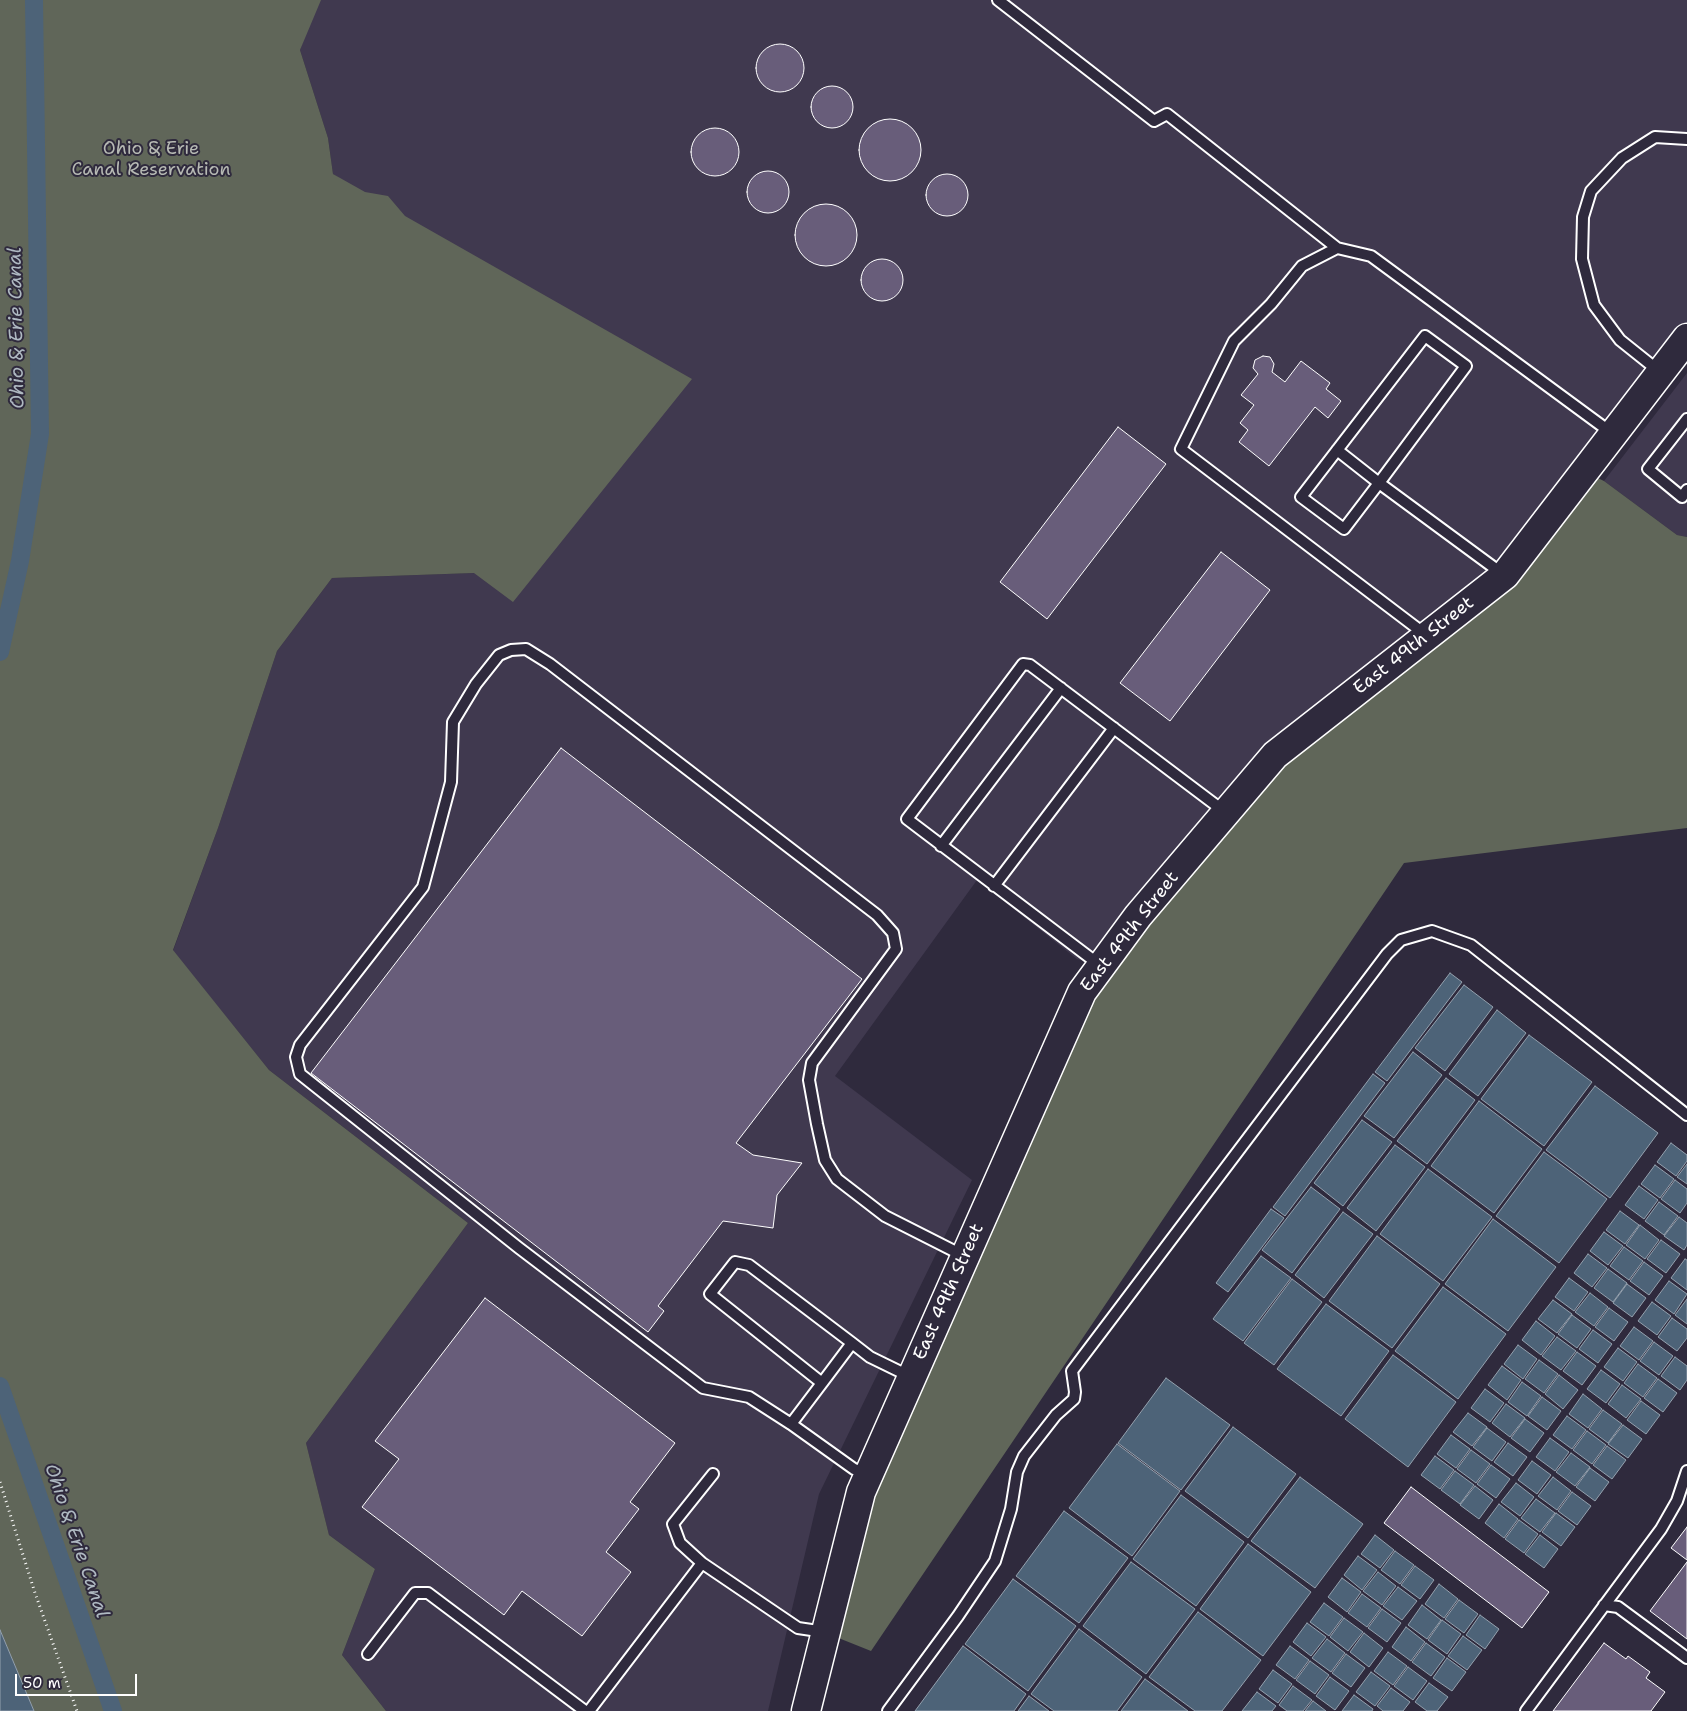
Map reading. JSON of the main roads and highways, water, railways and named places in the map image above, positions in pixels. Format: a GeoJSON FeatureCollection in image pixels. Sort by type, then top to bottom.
{"type":"FeatureCollection","features":[{"type":"Feature","properties":{"kind":"water"},"geometry":{"type":"Polygon","coordinates":[[[1450,973],[1462,982],[1387,1081],[1375,1072],[1450,973]]]}},
{"type":"Feature","properties":{"kind":"water"},"geometry":{"type":"Polygon","coordinates":[[[1464,985],[1493,1007],[1445,1071],[1415,1048],[1464,985]]]}},
{"type":"Feature","properties":{"kind":"water"},"geometry":{"type":"Polygon","coordinates":[[[1497,1010],[1526,1033],[1478,1096],[1449,1074],[1497,1010]]]}},
{"type":"Feature","properties":{"kind":"water"},"geometry":{"type":"Polygon","coordinates":[[[1529,1035],[1592,1082],[1544,1146],[1481,1099],[1529,1035]]]}},
{"type":"Feature","properties":{"kind":"water"},"geometry":{"type":"Polygon","coordinates":[[[1413,1052],[1442,1075],[1394,1138],[1364,1116],[1413,1052]]]}},
{"type":"Feature","properties":{"kind":"water"},"geometry":{"type":"Polygon","coordinates":[[[1373,1074],[1385,1083],[1285,1216],[1273,1207],[1373,1074]]]}},
{"type":"Feature","properties":{"kind":"water"},"geometry":{"type":"Polygon","coordinates":[[[1446,1078],[1475,1100],[1427,1164],[1397,1141],[1446,1078]]]}},
{"type":"Feature","properties":{"kind":"water"},"geometry":{"type":"Polygon","coordinates":[[[1595,1086],[1658,1133],[1610,1198],[1546,1150],[1595,1086]]]}},
{"type":"Feature","properties":{"kind":"water"},"geometry":{"type":"Polygon","coordinates":[[[1479,1101],[1542,1149],[1494,1213],[1431,1166],[1479,1101]]]}},
{"type":"Feature","properties":{"kind":"water"},"geometry":{"type":"Polygon","coordinates":[[[1362,1120],[1392,1142],[1343,1206],[1314,1183],[1362,1120]]]}},
{"type":"Feature","properties":{"kind":"water"},"geometry":{"type":"Polygon","coordinates":[[[1671,1143],[1687,1155],[1687,1161],[1676,1176],[1657,1162],[1671,1143]]]}},
{"type":"Feature","properties":{"kind":"water"},"geometry":{"type":"Polygon","coordinates":[[[1395,1145],[1425,1167],[1376,1231],[1347,1208],[1395,1145]]]}},
{"type":"Feature","properties":{"kind":"water"},"geometry":{"type":"Polygon","coordinates":[[[1544,1152],[1607,1199],[1559,1263],[1496,1216],[1544,1152]]]}},
{"type":"Feature","properties":{"kind":"water"},"geometry":{"type":"Polygon","coordinates":[[[1687,1164],[1687,1184],[1677,1177],[1687,1164]]]}},
{"type":"Feature","properties":{"kind":"water"},"geometry":{"type":"Polygon","coordinates":[[[1655,1165],[1674,1179],[1660,1198],[1641,1184],[1655,1165]]]}},
{"type":"Feature","properties":{"kind":"water"},"geometry":{"type":"Polygon","coordinates":[[[1428,1169],[1492,1217],[1443,1281],[1380,1234],[1428,1169]]]}},
{"type":"Feature","properties":{"kind":"water"},"geometry":{"type":"Polygon","coordinates":[[[1675,1180],[1687,1189],[1687,1203],[1680,1213],[1661,1199],[1675,1180]]]}},
{"type":"Feature","properties":{"kind":"water"},"geometry":{"type":"Polygon","coordinates":[[[1639,1186],[1658,1200],[1644,1219],[1625,1205],[1639,1186]]]}},
{"type":"Feature","properties":{"kind":"water"},"geometry":{"type":"Polygon","coordinates":[[[1311,1187],[1340,1209],[1292,1273],[1262,1250],[1311,1187]]]}},
{"type":"Feature","properties":{"kind":"water"},"geometry":{"type":"Polygon","coordinates":[[[1659,1202],[1678,1216],[1664,1235],[1645,1221],[1659,1202]]]}},
{"type":"Feature","properties":{"kind":"water"},"geometry":{"type":"Polygon","coordinates":[[[1271,1209],[1284,1218],[1228,1292],[1216,1283],[1271,1209]]]}},
{"type":"Feature","properties":{"kind":"water"},"geometry":{"type":"Polygon","coordinates":[[[1620,1211],[1639,1225],[1625,1244],[1606,1230],[1620,1211]]]}},
{"type":"Feature","properties":{"kind":"water"},"geometry":{"type":"Polygon","coordinates":[[[1343,1212],[1373,1234],[1324,1298],[1295,1275],[1343,1212]]]}},
{"type":"Feature","properties":{"kind":"water"},"geometry":{"type":"Polygon","coordinates":[[[1679,1217],[1687,1223],[1687,1245],[1684,1250],[1664,1236],[1679,1217]]]}},
{"type":"Feature","properties":{"kind":"water"},"geometry":{"type":"Polygon","coordinates":[[[1493,1219],[1556,1267],[1508,1331],[1445,1284],[1493,1219]]]}},
{"type":"Feature","properties":{"kind":"water"},"geometry":{"type":"Polygon","coordinates":[[[1640,1225],[1659,1240],[1645,1259],[1626,1245],[1640,1225]]]}},
{"type":"Feature","properties":{"kind":"water"},"geometry":{"type":"Polygon","coordinates":[[[1604,1232],[1623,1246],[1608,1265],[1590,1251],[1604,1232]]]}},
{"type":"Feature","properties":{"kind":"water"},"geometry":{"type":"Polygon","coordinates":[[[1377,1236],[1440,1284],[1392,1348],[1329,1301],[1377,1236]]]}},
{"type":"Feature","properties":{"kind":"water"},"geometry":{"type":"Polygon","coordinates":[[[1661,1240],[1680,1254],[1666,1273],[1647,1259],[1661,1240]]]}},
{"type":"Feature","properties":{"kind":"water"},"geometry":{"type":"Polygon","coordinates":[[[1624,1247],[1643,1261],[1629,1280],[1610,1266],[1624,1247]]]}},
{"type":"Feature","properties":{"kind":"water"},"geometry":{"type":"Polygon","coordinates":[[[1588,1254],[1607,1268],[1592,1287],[1574,1273],[1588,1254]]]}},
{"type":"Feature","properties":{"kind":"water"},"geometry":{"type":"Polygon","coordinates":[[[1261,1256],[1291,1278],[1243,1341],[1213,1319],[1261,1256]]]}},
{"type":"Feature","properties":{"kind":"water"},"geometry":{"type":"Polygon","coordinates":[[[1685,1259],[1687,1260],[1687,1290],[1671,1278],[1685,1259]]]}},
{"type":"Feature","properties":{"kind":"water"},"geometry":{"type":"Polygon","coordinates":[[[1644,1262],[1663,1276],[1649,1295],[1630,1281],[1644,1262]]]}},
{"type":"Feature","properties":{"kind":"water"},"geometry":{"type":"Polygon","coordinates":[[[1608,1269],[1627,1283],[1613,1302],[1594,1288],[1608,1269]]]}},
{"type":"Feature","properties":{"kind":"water"},"geometry":{"type":"Polygon","coordinates":[[[1569,1278],[1588,1292],[1574,1311],[1555,1297],[1569,1278]]]}},
{"type":"Feature","properties":{"kind":"water"},"geometry":{"type":"Polygon","coordinates":[[[1292,1279],[1322,1302],[1274,1365],[1244,1343],[1292,1279]]]}},
{"type":"Feature","properties":{"kind":"water"},"geometry":{"type":"Polygon","coordinates":[[[1669,1281],[1687,1294],[1674,1314],[1655,1300],[1669,1281]]]}},
{"type":"Feature","properties":{"kind":"water"},"geometry":{"type":"Polygon","coordinates":[[[1627,1284],[1646,1298],[1632,1317],[1613,1303],[1627,1284]]]}},
{"type":"Feature","properties":{"kind":"water"},"geometry":{"type":"Polygon","coordinates":[[[1443,1287],[1506,1334],[1458,1399],[1395,1351],[1443,1287]]]}},
{"type":"Feature","properties":{"kind":"water"},"geometry":{"type":"Polygon","coordinates":[[[1590,1293],[1608,1307],[1594,1326],[1575,1312],[1590,1293]]]}},
{"type":"Feature","properties":{"kind":"water"},"geometry":{"type":"Polygon","coordinates":[[[1687,1299],[1687,1324],[1675,1315],[1687,1299]]]}},
{"type":"Feature","properties":{"kind":"water"},"geometry":{"type":"Polygon","coordinates":[[[1553,1300],[1572,1314],[1557,1333],[1538,1319],[1553,1300]]]}},
{"type":"Feature","properties":{"kind":"water"},"geometry":{"type":"Polygon","coordinates":[[[1652,1302],[1671,1316],[1657,1335],[1638,1321],[1652,1302]]]}},
{"type":"Feature","properties":{"kind":"water"},"geometry":{"type":"Polygon","coordinates":[[[1326,1304],[1389,1351],[1341,1416],[1277,1369],[1326,1304]]]}},
{"type":"Feature","properties":{"kind":"water"},"geometry":{"type":"Polygon","coordinates":[[[1609,1308],[1628,1322],[1614,1341],[1595,1327],[1609,1308]]]}},
{"type":"Feature","properties":{"kind":"water"},"geometry":{"type":"Polygon","coordinates":[[[1572,1315],[1591,1329],[1577,1348],[1558,1334],[1572,1315]]]}},
{"type":"Feature","properties":{"kind":"water"},"geometry":{"type":"Polygon","coordinates":[[[1672,1318],[1687,1329],[1687,1338],[1677,1351],[1658,1337],[1672,1318]]]}},
{"type":"Feature","properties":{"kind":"water"},"geometry":{"type":"Polygon","coordinates":[[[1536,1321],[1555,1336],[1541,1355],[1522,1340],[1536,1321]]]}},
{"type":"Feature","properties":{"kind":"water"},"geometry":{"type":"Polygon","coordinates":[[[1634,1327],[1653,1341],[1639,1360],[1620,1346],[1634,1327]]]}},
{"type":"Feature","properties":{"kind":"water"},"geometry":{"type":"Polygon","coordinates":[[[1593,1330],[1612,1344],[1598,1363],[1579,1349],[1593,1330]]]}},
{"type":"Feature","properties":{"kind":"water"},"geometry":{"type":"Polygon","coordinates":[[[1557,1337],[1576,1351],[1561,1370],[1542,1356],[1557,1337]]]}},
{"type":"Feature","properties":{"kind":"water"},"geometry":{"type":"Polygon","coordinates":[[[1654,1342],[1673,1356],[1659,1375],[1640,1361],[1654,1342]]]}},
{"type":"Feature","properties":{"kind":"water"},"geometry":{"type":"Polygon","coordinates":[[[1518,1345],[1537,1359],[1523,1379],[1504,1364],[1518,1345]]]}},
{"type":"Feature","properties":{"kind":"water"},"geometry":{"type":"Polygon","coordinates":[[[1618,1348],[1637,1362],[1623,1381],[1604,1367],[1618,1348]]]}},
{"type":"Feature","properties":{"kind":"water"},"geometry":{"type":"Polygon","coordinates":[[[1577,1352],[1596,1366],[1582,1385],[1563,1371],[1577,1352]]]}},
{"type":"Feature","properties":{"kind":"water"},"geometry":{"type":"Polygon","coordinates":[[[1393,1355],[1456,1402],[1408,1467],[1345,1419],[1393,1355]]]}},
{"type":"Feature","properties":{"kind":"water"},"geometry":{"type":"Polygon","coordinates":[[[1675,1357],[1687,1366],[1687,1380],[1680,1390],[1661,1376],[1675,1357]]]}},
{"type":"Feature","properties":{"kind":"water"},"geometry":{"type":"Polygon","coordinates":[[[1539,1360],[1558,1374],[1544,1393],[1525,1379],[1539,1360]]]}},
{"type":"Feature","properties":{"kind":"water"},"geometry":{"type":"Polygon","coordinates":[[[1638,1364],[1657,1378],[1643,1397],[1624,1383],[1638,1364]]]}},
{"type":"Feature","properties":{"kind":"water"},"geometry":{"type":"Polygon","coordinates":[[[1502,1366],[1521,1380],[1507,1400],[1488,1385],[1502,1366]]]}},
{"type":"Feature","properties":{"kind":"water"},"geometry":{"type":"Polygon","coordinates":[[[1601,1370],[1620,1384],[1606,1403],[1587,1389],[1601,1370]]]}},
{"type":"Feature","properties":{"kind":"water"},"geometry":{"type":"Polygon","coordinates":[[[1559,1375],[1578,1390],[1563,1409],[1545,1394],[1559,1375]]]}},
{"type":"Feature","properties":{"kind":"water"},"geometry":{"type":"Polygon","coordinates":[[[1166,1378],[1230,1425],[1181,1490],[1118,1443],[1166,1378]]]}},
{"type":"Feature","properties":{"kind":"water"},"geometry":{"type":"Polygon","coordinates":[[[1658,1379],[1677,1393],[1663,1412],[1644,1398],[1658,1379]]]}},
{"type":"Feature","properties":{"kind":"water"},"geometry":{"type":"Polygon","coordinates":[[[1522,1382],[1541,1396],[1527,1416],[1508,1402],[1522,1382]]]}},
{"type":"Feature","properties":{"kind":"water"},"geometry":{"type":"Polygon","coordinates":[[[1622,1385],[1641,1399],[1626,1418],[1608,1404],[1622,1385]]]}},
{"type":"Feature","properties":{"kind":"water"},"geometry":{"type":"Polygon","coordinates":[[[1485,1389],[1504,1403],[1490,1422],[1471,1408],[1485,1389]]]}},
{"type":"Feature","properties":{"kind":"water"},"geometry":{"type":"Polygon","coordinates":[[[1583,1394],[1602,1409],[1588,1428],[1569,1414],[1583,1394]]]}},
{"type":"Feature","properties":{"kind":"water"},"geometry":{"type":"Polygon","coordinates":[[[1542,1397],[1561,1411],[1547,1430],[1528,1416],[1542,1397]]]}},
{"type":"Feature","properties":{"kind":"water"},"geometry":{"type":"Polygon","coordinates":[[[1641,1401],[1660,1415],[1646,1434],[1627,1420],[1641,1401]]]}},
{"type":"Feature","properties":{"kind":"water"},"geometry":{"type":"Polygon","coordinates":[[[1506,1404],[1525,1418],[1510,1437],[1492,1423],[1506,1404]]]}},
{"type":"Feature","properties":{"kind":"water"},"geometry":{"type":"Polygon","coordinates":[[[1603,1410],[1622,1424],[1608,1443],[1589,1429],[1603,1410]]]}},
{"type":"Feature","properties":{"kind":"water"},"geometry":{"type":"Polygon","coordinates":[[[1468,1413],[1487,1427],[1472,1446],[1453,1432],[1468,1413]]]}},
{"type":"Feature","properties":{"kind":"water"},"geometry":{"type":"Polygon","coordinates":[[[1567,1416],[1586,1430],[1572,1449],[1553,1435],[1567,1416]]]}},
{"type":"Feature","properties":{"kind":"water"},"geometry":{"type":"Polygon","coordinates":[[[1525,1419],[1544,1433],[1530,1452],[1511,1438],[1525,1419]]]}},
{"type":"Feature","properties":{"kind":"water"},"geometry":{"type":"Polygon","coordinates":[[[1623,1425],[1642,1439],[1628,1458],[1608,1444],[1623,1425]]]}},
{"type":"Feature","properties":{"kind":"water"},"geometry":{"type":"Polygon","coordinates":[[[1233,1427],[1296,1474],[1248,1538],[1185,1491],[1233,1427]]]}},
{"type":"Feature","properties":{"kind":"water"},"geometry":{"type":"Polygon","coordinates":[[[1487,1428],[1506,1442],[1492,1461],[1473,1447],[1487,1428]]]}},
{"type":"Feature","properties":{"kind":"water"},"geometry":{"type":"Polygon","coordinates":[[[1587,1431],[1606,1445],[1592,1464],[1573,1450],[1587,1431]]]}},
{"type":"Feature","properties":{"kind":"water"},"geometry":{"type":"Polygon","coordinates":[[[1451,1435],[1470,1449],[1456,1468],[1437,1454],[1451,1435]]]}},
{"type":"Feature","properties":{"kind":"water"},"geometry":{"type":"Polygon","coordinates":[[[1550,1438],[1569,1452],[1555,1471],[1536,1457],[1550,1438]]]}},
{"type":"Feature","properties":{"kind":"water"},"geometry":{"type":"Polygon","coordinates":[[[1508,1443],[1527,1457],[1513,1476],[1494,1462],[1508,1443]]]}},
{"type":"Feature","properties":{"kind":"water"},"geometry":{"type":"Polygon","coordinates":[[[1117,1444],[1180,1491],[1132,1556],[1069,1508],[1117,1444]]]}},
{"type":"Feature","properties":{"kind":"water"},"geometry":{"type":"Polygon","coordinates":[[[1607,1446],[1626,1460],[1612,1479],[1593,1465],[1607,1446]]]}},
{"type":"Feature","properties":{"kind":"water"},"geometry":{"type":"Polygon","coordinates":[[[1471,1450],[1490,1464],[1476,1483],[1457,1469],[1471,1450]]]}},
{"type":"Feature","properties":{"kind":"water"},"geometry":{"type":"Polygon","coordinates":[[[1571,1453],[1590,1467],[1575,1486],[1556,1472],[1571,1453]]]}},
{"type":"Feature","properties":{"kind":"water"},"geometry":{"type":"Polygon","coordinates":[[[1435,1456],[1454,1470],[1440,1489],[1421,1475],[1435,1456]]]}},
{"type":"Feature","properties":{"kind":"water"},"geometry":{"type":"Polygon","coordinates":[[[1532,1461],[1551,1475],[1537,1494],[1518,1480],[1532,1461]]]}},
{"type":"Feature","properties":{"kind":"water"},"geometry":{"type":"Polygon","coordinates":[[[1491,1465],[1510,1479],[1496,1498],[1477,1484],[1491,1465]]]}},
{"type":"Feature","properties":{"kind":"water"},"geometry":{"type":"Polygon","coordinates":[[[1590,1468],[1609,1482],[1595,1501],[1576,1487],[1590,1468]]]}},
{"type":"Feature","properties":{"kind":"water"},"geometry":{"type":"Polygon","coordinates":[[[1455,1471],[1474,1485],[1460,1504],[1441,1490],[1455,1471]]]}},
{"type":"Feature","properties":{"kind":"water"},"geometry":{"type":"Polygon","coordinates":[[[1300,1477],[1363,1524],[1315,1588],[1251,1541],[1300,1477]]]}},
{"type":"Feature","properties":{"kind":"water"},"geometry":{"type":"Polygon","coordinates":[[[1553,1477],[1571,1491],[1557,1510],[1538,1496],[1553,1477]]]}},
{"type":"Feature","properties":{"kind":"water"},"geometry":{"type":"Polygon","coordinates":[[[1516,1483],[1534,1497],[1520,1516],[1501,1502],[1516,1483]]]}},
{"type":"Feature","properties":{"kind":"water"},"geometry":{"type":"Polygon","coordinates":[[[1475,1486],[1493,1500],[1479,1519],[1460,1505],[1475,1486]]]}},
{"type":"Feature","properties":{"kind":"water"},"geometry":{"type":"Polygon","coordinates":[[[1572,1492],[1591,1506],[1577,1525],[1558,1511],[1572,1492]]]}},
{"type":"Feature","properties":{"kind":"water"},"geometry":{"type":"Polygon","coordinates":[[[1181,1495],[1244,1542],[1196,1606],[1133,1559],[1181,1495]]]}},
{"type":"Feature","properties":{"kind":"water"},"geometry":{"type":"Polygon","coordinates":[[[1536,1499],[1555,1513],[1540,1532],[1521,1518],[1536,1499]]]}},
{"type":"Feature","properties":{"kind":"water"},"geometry":{"type":"Polygon","coordinates":[[[1499,1504],[1518,1519],[1504,1538],[1485,1523],[1499,1504]]]}},
{"type":"Feature","properties":{"kind":"water"},"geometry":{"type":"Polygon","coordinates":[[[1064,1511],[1128,1558],[1079,1623],[1016,1576],[1064,1511]]]}},
{"type":"Feature","properties":{"kind":"water"},"geometry":{"type":"Polygon","coordinates":[[[1556,1513],[1575,1527],[1561,1546],[1542,1532],[1556,1513]]]}},
{"type":"Feature","properties":{"kind":"water"},"geometry":{"type":"Polygon","coordinates":[[[1519,1520],[1538,1534],[1524,1553],[1505,1539],[1519,1520]]]}},
{"type":"Feature","properties":{"kind":"water"},"geometry":{"type":"Polygon","coordinates":[[[1375,1535],[1394,1550],[1380,1568],[1361,1554],[1375,1535]]]}},
{"type":"Feature","properties":{"kind":"water"},"geometry":{"type":"Polygon","coordinates":[[[1540,1535],[1558,1549],[1544,1568],[1525,1554],[1540,1535]]]}},
{"type":"Feature","properties":{"kind":"water"},"geometry":{"type":"Polygon","coordinates":[[[1248,1544],[1311,1592],[1263,1656],[1200,1609],[1248,1544]]]}},
{"type":"Feature","properties":{"kind":"water"},"geometry":{"type":"Polygon","coordinates":[[[1395,1551],[1414,1565],[1400,1584],[1381,1570],[1395,1551]]]}},
{"type":"Feature","properties":{"kind":"water"},"geometry":{"type":"Polygon","coordinates":[[[1358,1556],[1377,1570],[1362,1590],[1344,1575],[1358,1556]]]}},
{"type":"Feature","properties":{"kind":"water"},"geometry":{"type":"Polygon","coordinates":[[[1131,1562],[1195,1609],[1146,1674],[1083,1626],[1131,1562]]]}},
{"type":"Feature","properties":{"kind":"water"},"geometry":{"type":"Polygon","coordinates":[[[1415,1566],[1434,1580],[1420,1599],[1401,1585],[1415,1566]]]}},
{"type":"Feature","properties":{"kind":"water"},"geometry":{"type":"Polygon","coordinates":[[[1378,1572],[1396,1586],[1382,1605],[1363,1591],[1378,1572]]]}},
{"type":"Feature","properties":{"kind":"water"},"geometry":{"type":"Polygon","coordinates":[[[1342,1578],[1361,1592],[1347,1612],[1328,1597],[1342,1578]]]}},
{"type":"Feature","properties":{"kind":"water"},"geometry":{"type":"Polygon","coordinates":[[[1013,1579],[1076,1626],[1028,1691],[965,1644],[1013,1579]]]}},
{"type":"Feature","properties":{"kind":"water"},"geometry":{"type":"Polygon","coordinates":[[[1439,1584],[1458,1599],[1444,1618],[1425,1604],[1439,1584]]]}},
{"type":"Feature","properties":{"kind":"water"},"geometry":{"type":"Polygon","coordinates":[[[1398,1587],[1417,1601],[1402,1620],[1383,1606],[1398,1587]]]}},
{"type":"Feature","properties":{"kind":"water"},"geometry":{"type":"Polygon","coordinates":[[[1362,1594],[1381,1608],[1367,1627],[1348,1613],[1362,1594]]]}},
{"type":"Feature","properties":{"kind":"water"},"geometry":{"type":"Polygon","coordinates":[[[1459,1600],[1478,1614],[1464,1633],[1445,1619],[1459,1600]]]}},
{"type":"Feature","properties":{"kind":"water"},"geometry":{"type":"Polygon","coordinates":[[[1324,1603],[1343,1617],[1329,1636],[1310,1622],[1324,1603]]]}},
{"type":"Feature","properties":{"kind":"water"},"geometry":{"type":"Polygon","coordinates":[[[1422,1605],[1441,1620],[1427,1639],[1408,1625],[1422,1605]]]}},
{"type":"Feature","properties":{"kind":"water"},"geometry":{"type":"Polygon","coordinates":[[[1382,1609],[1401,1623],[1387,1642],[1368,1628],[1382,1609]]]}},
{"type":"Feature","properties":{"kind":"water"},"geometry":{"type":"Polygon","coordinates":[[[1198,1612],[1261,1660],[1222,1711],[1195,1711],[1149,1677],[1198,1612]]]}},
{"type":"Feature","properties":{"kind":"water"},"geometry":{"type":"Polygon","coordinates":[[[1480,1615],[1499,1629],[1485,1649],[1466,1635],[1480,1615]]]}},
{"type":"Feature","properties":{"kind":"water"},"geometry":{"type":"Polygon","coordinates":[[[1344,1618],[1363,1632],[1348,1651],[1330,1637],[1344,1618]]]}},
{"type":"Feature","properties":{"kind":"water"},"geometry":{"type":"Polygon","coordinates":[[[1442,1620],[1461,1634],[1447,1654],[1428,1640],[1442,1620]]]}},
{"type":"Feature","properties":{"kind":"water"},"geometry":{"type":"Polygon","coordinates":[[[1307,1623],[1326,1637],[1311,1656],[1293,1642],[1307,1623]]]}},
{"type":"Feature","properties":{"kind":"water"},"geometry":{"type":"Polygon","coordinates":[[[1406,1627],[1425,1642],[1411,1661],[1392,1647],[1406,1627]]]}},
{"type":"Feature","properties":{"kind":"water"},"geometry":{"type":"Polygon","coordinates":[[[1079,1629],[1142,1677],[1117,1711],[1054,1711],[1031,1694],[1079,1629]]]}},
{"type":"Feature","properties":{"kind":"water"},"geometry":{"type":"Polygon","coordinates":[[[0,1630],[34,1711],[0,1711],[0,1630]]]}},
{"type":"Feature","properties":{"kind":"water"},"geometry":{"type":"Polygon","coordinates":[[[1364,1633],[1383,1648],[1369,1667],[1350,1652],[1364,1633]]]}},
{"type":"Feature","properties":{"kind":"water"},"geometry":{"type":"Polygon","coordinates":[[[1463,1636],[1482,1650],[1467,1670],[1448,1656],[1463,1636]]]}},
{"type":"Feature","properties":{"kind":"water"},"geometry":{"type":"Polygon","coordinates":[[[1327,1639],[1345,1653],[1331,1672],[1312,1658],[1327,1639]]]}},
{"type":"Feature","properties":{"kind":"water"},"geometry":{"type":"Polygon","coordinates":[[[1426,1643],[1445,1657],[1431,1676],[1412,1662],[1426,1643]]]}},
{"type":"Feature","properties":{"kind":"water"},"geometry":{"type":"Polygon","coordinates":[[[963,1646],[1026,1694],[1014,1711],[915,1711],[963,1646]]]}},
{"type":"Feature","properties":{"kind":"water"},"geometry":{"type":"Polygon","coordinates":[[[1290,1646],[1309,1660],[1295,1679],[1276,1665],[1290,1646]]]}},
{"type":"Feature","properties":{"kind":"water"},"geometry":{"type":"Polygon","coordinates":[[[1388,1652],[1407,1666],[1393,1685],[1374,1671],[1388,1652]]]}},
{"type":"Feature","properties":{"kind":"water"},"geometry":{"type":"Polygon","coordinates":[[[1346,1654],[1365,1668],[1351,1687],[1332,1673],[1346,1654]]]}},
{"type":"Feature","properties":{"kind":"water"},"geometry":{"type":"Polygon","coordinates":[[[1447,1658],[1466,1672],[1452,1691],[1433,1678],[1447,1658]]]}},
{"type":"Feature","properties":{"kind":"water"},"geometry":{"type":"Polygon","coordinates":[[[1310,1661],[1329,1675],[1315,1694],[1296,1680],[1310,1661]]]}},
{"type":"Feature","properties":{"kind":"water"},"geometry":{"type":"Polygon","coordinates":[[[1408,1667],[1427,1681],[1413,1700],[1394,1686],[1408,1667]]]}},
{"type":"Feature","properties":{"kind":"water"},"geometry":{"type":"Polygon","coordinates":[[[1273,1670],[1292,1684],[1278,1703],[1259,1689],[1273,1670]]]}},
{"type":"Feature","properties":{"kind":"water"},"geometry":{"type":"Polygon","coordinates":[[[1371,1672],[1390,1686],[1375,1706],[1356,1692],[1371,1672]]]}},
{"type":"Feature","properties":{"kind":"water"},"geometry":{"type":"Polygon","coordinates":[[[1330,1677],[1349,1691],[1335,1710],[1316,1696],[1330,1677]]]}},
{"type":"Feature","properties":{"kind":"water"},"geometry":{"type":"Polygon","coordinates":[[[1145,1679],[1188,1711],[1121,1711],[1145,1679]]]}},
{"type":"Feature","properties":{"kind":"water"},"geometry":{"type":"Polygon","coordinates":[[[1429,1683],[1448,1697],[1437,1711],[1427,1711],[1415,1702],[1429,1683]]]}},
{"type":"Feature","properties":{"kind":"water"},"geometry":{"type":"Polygon","coordinates":[[[1293,1686],[1312,1700],[1303,1711],[1287,1711],[1279,1705],[1293,1686]]]}},
{"type":"Feature","properties":{"kind":"water"},"geometry":{"type":"Polygon","coordinates":[[[1391,1688],[1410,1702],[1403,1711],[1383,1711],[1377,1706],[1391,1688]]]}},
{"type":"Feature","properties":{"kind":"water"},"geometry":{"type":"Polygon","coordinates":[[[1257,1692],[1276,1706],[1272,1711],[1242,1711],[1257,1692]]]}},
{"type":"Feature","properties":{"kind":"water"},"geometry":{"type":"Polygon","coordinates":[[[1354,1695],[1373,1709],[1372,1711],[1342,1711],[1354,1695]]]}},
{"type":"Feature","properties":{"kind":"water"},"geometry":{"type":"Polygon","coordinates":[[[1029,1696],[1049,1711],[1018,1711],[1029,1696]]]}},
{"type":"Feature","properties":{"kind":"water"},"geometry":{"type":"Polygon","coordinates":[[[1313,1701],[1326,1711],[1305,1711],[1313,1701]]]}},
{"type":"Feature","properties":{"kind":"waterway","name":"Ohio & Erie Canal"},"geometry":{"type":"LineString","coordinates":[[0,652],[20,561],[40,434],[34,0]]}},
{"type":"Feature","properties":{"kind":"waterway","name":"Ohio & Erie Canal"},"geometry":{"type":"LineString","coordinates":[[0,1386],[113,1711]]}},
{"type":"Feature","properties":{"kind":"park label","name":"Ohio & Erie Canal Reservation"},"geometry":{"type":"Point","coordinates":[151,159]}}]}
